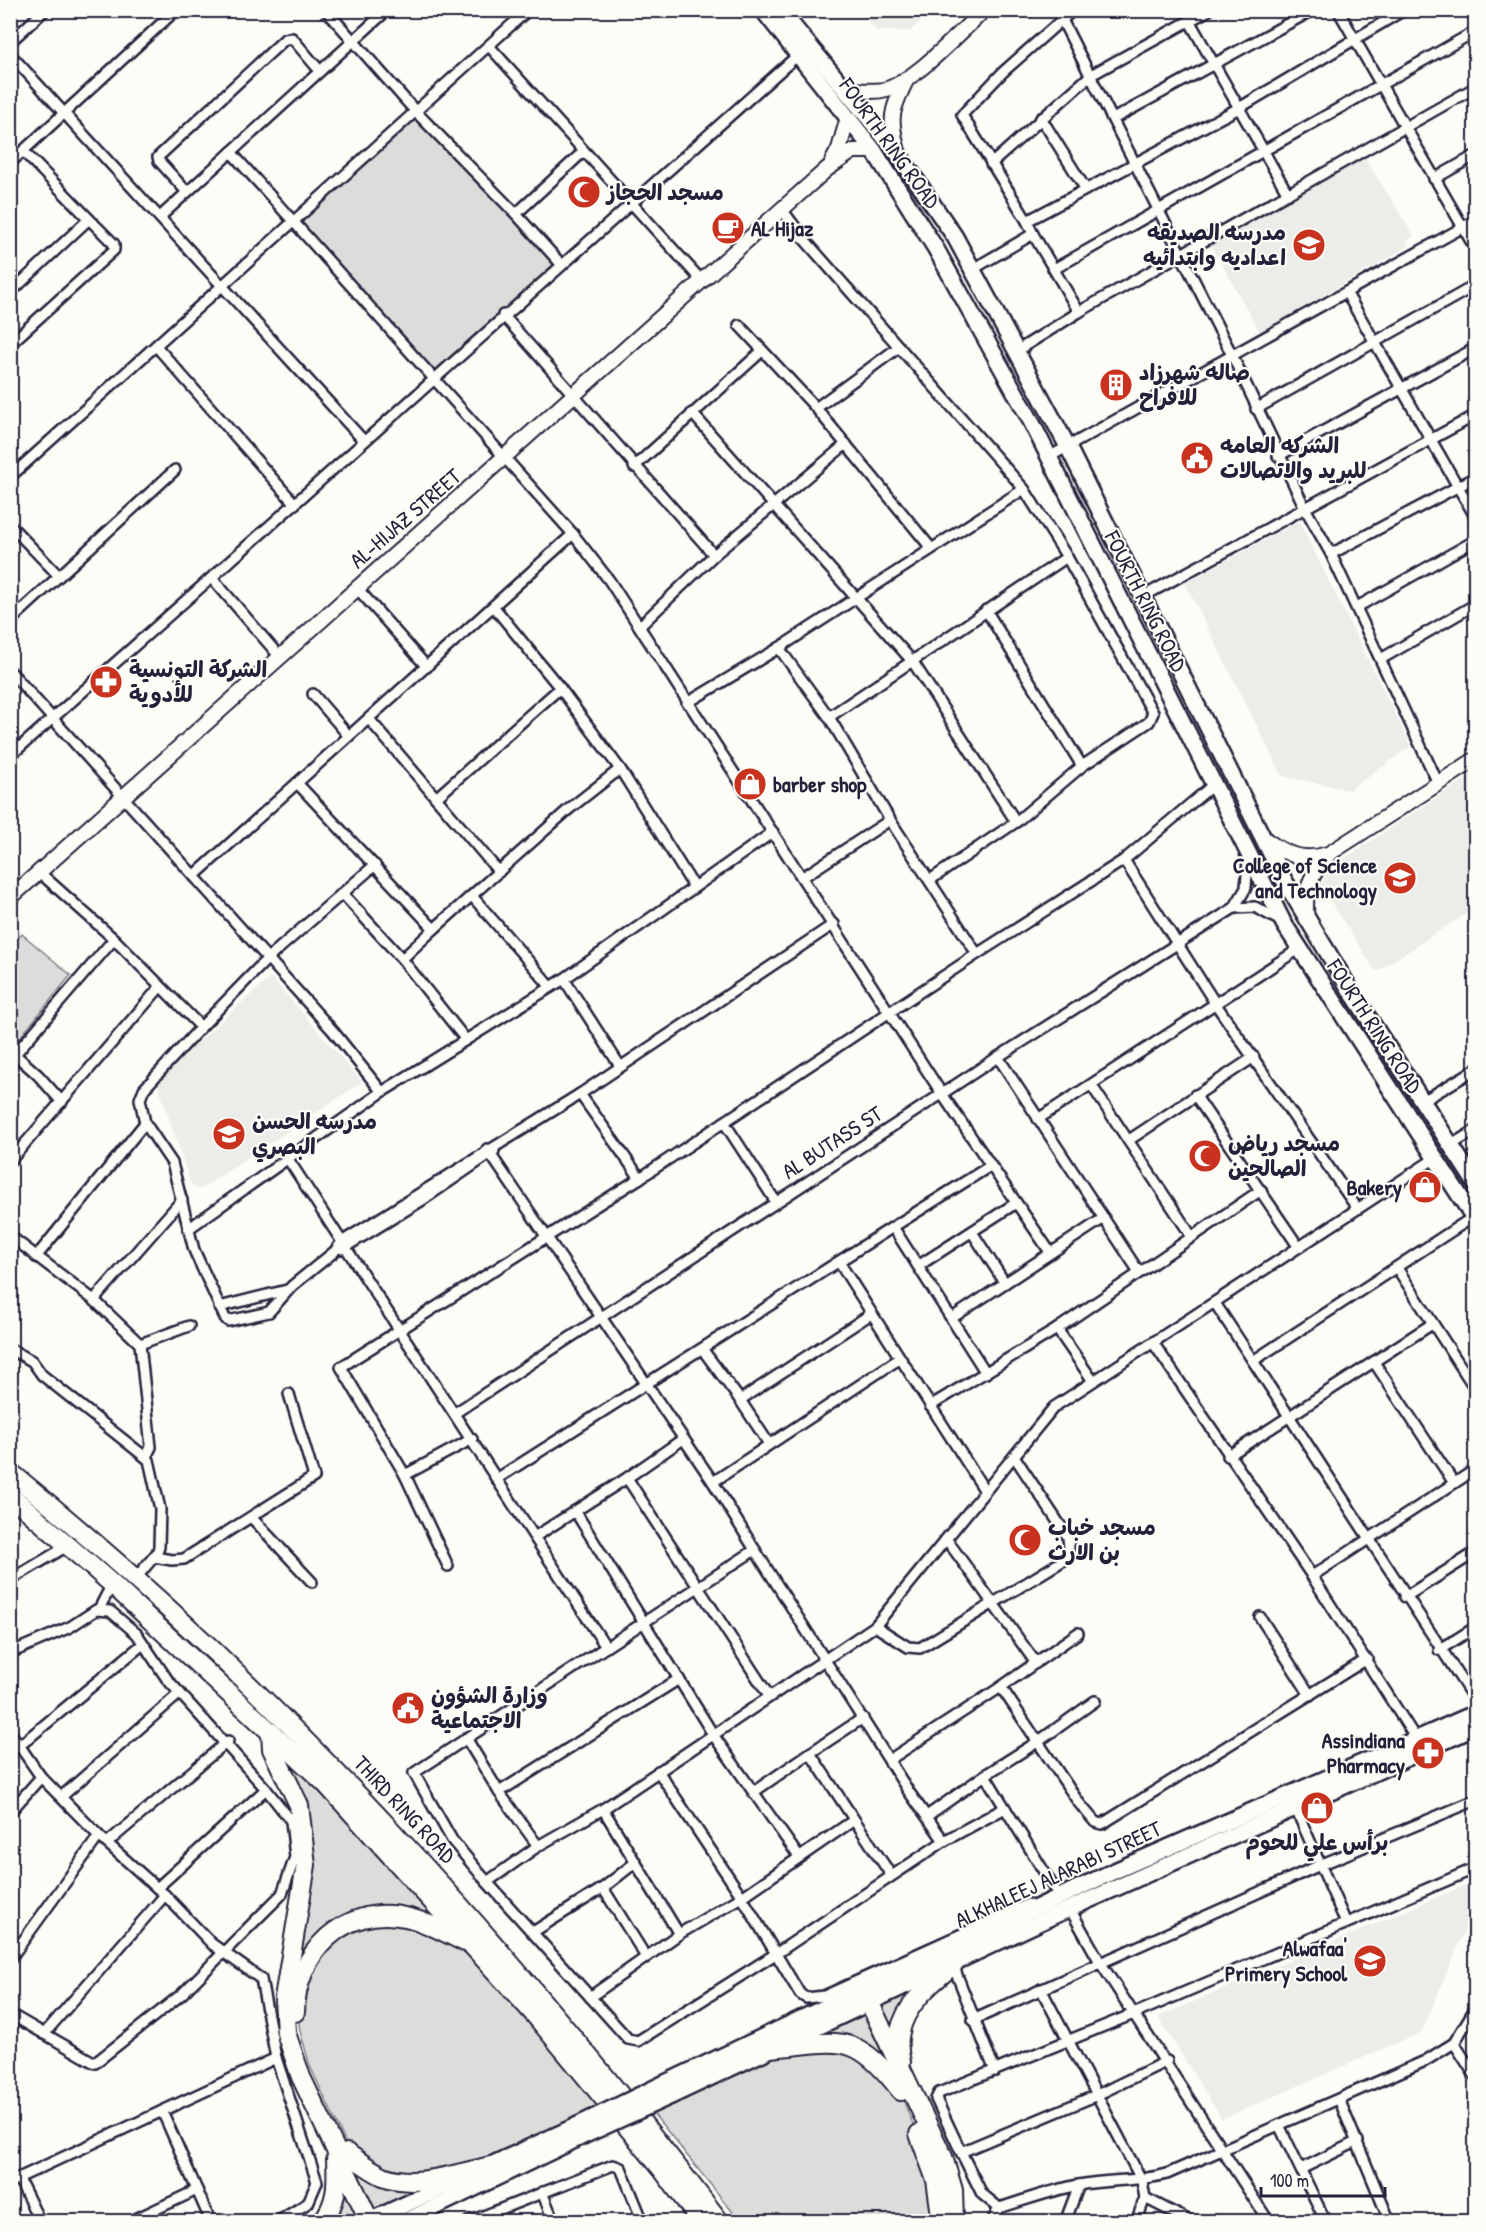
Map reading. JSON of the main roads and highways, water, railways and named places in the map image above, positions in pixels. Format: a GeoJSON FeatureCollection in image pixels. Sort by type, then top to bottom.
{"type":"FeatureCollection","features":[{"type":"Feature","properties":{"kind":"highway","name":"THIRD RING ROAD"},"geometry":{"type":"LineString","coordinates":[[10,1472],[136,1578],[332,1766],[469,1913],[588,2053],[720,2222]]}},
{"type":"Feature","properties":{"kind":"highway","name":"THIRD RING ROAD"},"geometry":{"type":"LineString","coordinates":[[11,1497],[112,1584],[326,1784],[576,2063],[701,2222]]}},
{"type":"Feature","properties":{"kind":"highway"},"geometry":{"type":"LineString","coordinates":[[271,1732],[272,1749],[299,1804],[306,1855],[305,1877],[285,1983],[283,2018],[294,2060],[373,2220]]}},
{"type":"Feature","properties":{"kind":"highway"},"geometry":{"type":"LineString","coordinates":[[322,2222],[335,2198],[341,2152],[308,2066],[297,2029],[297,1989],[309,1959],[335,1929],[356,1920],[378,1915],[402,1916],[420,1921],[473,1946]]}},
{"type":"Feature","properties":{"kind":"highway"},"geometry":{"type":"LineString","coordinates":[[942,2222],[942,2201],[906,2091],[900,2056],[901,2025],[912,2004],[925,1988],[952,1965]]}},
{"type":"Feature","properties":{"kind":"highway"},"geometry":{"type":"LineString","coordinates":[[861,1998],[906,2091],[943,2157],[953,2190],[954,2222]]}},
{"type":"Feature","properties":{"kind":"highway"},"geometry":{"type":"LineString","coordinates":[[769,2048],[818,2042],[842,2042],[853,2045],[873,2058],[906,2091]]}},
{"type":"Feature","properties":{"kind":"highway"},"geometry":{"type":"LineString","coordinates":[[341,2152],[385,2176],[406,2180],[426,2179],[491,2166]]}},
{"type":"Feature","properties":{"kind":"main road","name":"FOURTH RING ROAD"},"geometry":{"type":"LineString","coordinates":[[763,10],[847,121],[874,151],[936,249],[1049,457],[1284,924],[1474,1219]]}},
{"type":"Feature","properties":{"kind":"main road","name":"FOURTH RING ROAD"},"geometry":{"type":"LineString","coordinates":[[780,10],[930,197],[974,269],[1068,447],[1307,920],[1476,1184]]}},
{"type":"Feature","properties":{"kind":"main road"},"geometry":{"type":"LineString","coordinates":[[845,89],[880,91],[908,78],[984,10]]}},
{"type":"Feature","properties":{"kind":"main road"},"geometry":{"type":"LineString","coordinates":[[898,155],[893,128],[893,106],[908,78]]}},
{"type":"Feature","properties":{"kind":"main road","name":"AL-HIJAZ STREET"},"geometry":{"type":"LineString","coordinates":[[827,169],[839,149],[847,121]]}},
{"type":"Feature","properties":{"kind":"main road","name":"AL-HIJAZ STREET"},"geometry":{"type":"LineString","coordinates":[[10,897],[575,395],[781,208],[827,169],[853,151],[874,151]]}},
{"type":"Feature","properties":{"kind":"main road"},"geometry":{"type":"LineString","coordinates":[[1266,840],[1296,857],[1318,857],[1330,853],[1476,759]]}},
{"type":"Feature","properties":{"kind":"main road"},"geometry":{"type":"LineString","coordinates":[[1307,920],[1305,907],[1309,883],[1319,865],[1330,853]]}},
{"type":"Feature","properties":{"kind":"main road","name":"ALKHALEEJ ALARABI STREET"},"geometry":{"type":"LineString","coordinates":[[667,2090],[861,1998],[952,1965],[1062,1899],[1476,1713]]}},
{"type":"Feature","properties":{"kind":"main road","name":"ALKHALEEJ ALARABI STREET"},"geometry":{"type":"LineString","coordinates":[[667,2090],[769,2048],[861,1998],[897,1968],[1062,1899],[1295,1807],[1476,1727]]}},
{"type":"Feature","properties":{"kind":"main road"},"geometry":{"type":"LineString","coordinates":[[404,2222],[579,2132],[667,2090]]}},
{"type":"Feature","properties":{"kind":"main road"},"geometry":{"type":"LineString","coordinates":[[373,2220],[491,2166],[579,2132]]}},
{"type":"Feature","properties":{"kind":"place","name":"مسجد الحجاز"},"geometry":{"type":"Point","coordinates":[584,192]}},
{"type":"Feature","properties":{"kind":"place","name":"AL Hijaz"},"geometry":{"type":"Point","coordinates":[728,228]}},
{"type":"Feature","properties":{"kind":"place","name":"مدرسه الصديقه اعداديه وابتدائيه"},"geometry":{"type":"Point","coordinates":[1309,245]}},
{"type":"Feature","properties":{"kind":"place","name":"صاله شهرزاد للافراح"},"geometry":{"type":"Point","coordinates":[1116,385]}},
{"type":"Feature","properties":{"kind":"place","name":"الشركه العامه للبريد والاتصالات"},"geometry":{"type":"Point","coordinates":[1197,458]}},
{"type":"Feature","properties":{"kind":"place","name":"الشركة التونسية للأدوية"},"geometry":{"type":"Point","coordinates":[106,682]}},
{"type":"Feature","properties":{"kind":"place","name":"barber shop"},"geometry":{"type":"Point","coordinates":[750,784]}},
{"type":"Feature","properties":{"kind":"place","name":"College of Science and Technology"},"geometry":{"type":"Point","coordinates":[1400,878]}},
{"type":"Feature","properties":{"kind":"place","name":"مدرسه الحسن البصري"},"geometry":{"type":"Point","coordinates":[229,1134]}},
{"type":"Feature","properties":{"kind":"place","name":"مسجد رياض الصالحين"},"geometry":{"type":"Point","coordinates":[1205,1156]}},
{"type":"Feature","properties":{"kind":"place","name":"Bakery"},"geometry":{"type":"Point","coordinates":[1425,1187]}},
{"type":"Feature","properties":{"kind":"place","name":"مسجد خباب بن الارث"},"geometry":{"type":"Point","coordinates":[1025,1540]}},
{"type":"Feature","properties":{"kind":"place","name":"وزارة الشؤون الاجتماعية"},"geometry":{"type":"Point","coordinates":[408,1708]}},
{"type":"Feature","properties":{"kind":"place","name":"Assindiana Pharmacy"},"geometry":{"type":"Point","coordinates":[1428,1753]}},
{"type":"Feature","properties":{"kind":"place","name":"برأس علي للحوم"},"geometry":{"type":"Point","coordinates":[1317,1808]}},
{"type":"Feature","properties":{"kind":"place","name":"Alwafaa' Primery School"},"geometry":{"type":"Point","coordinates":[1370,1961]}}]}
